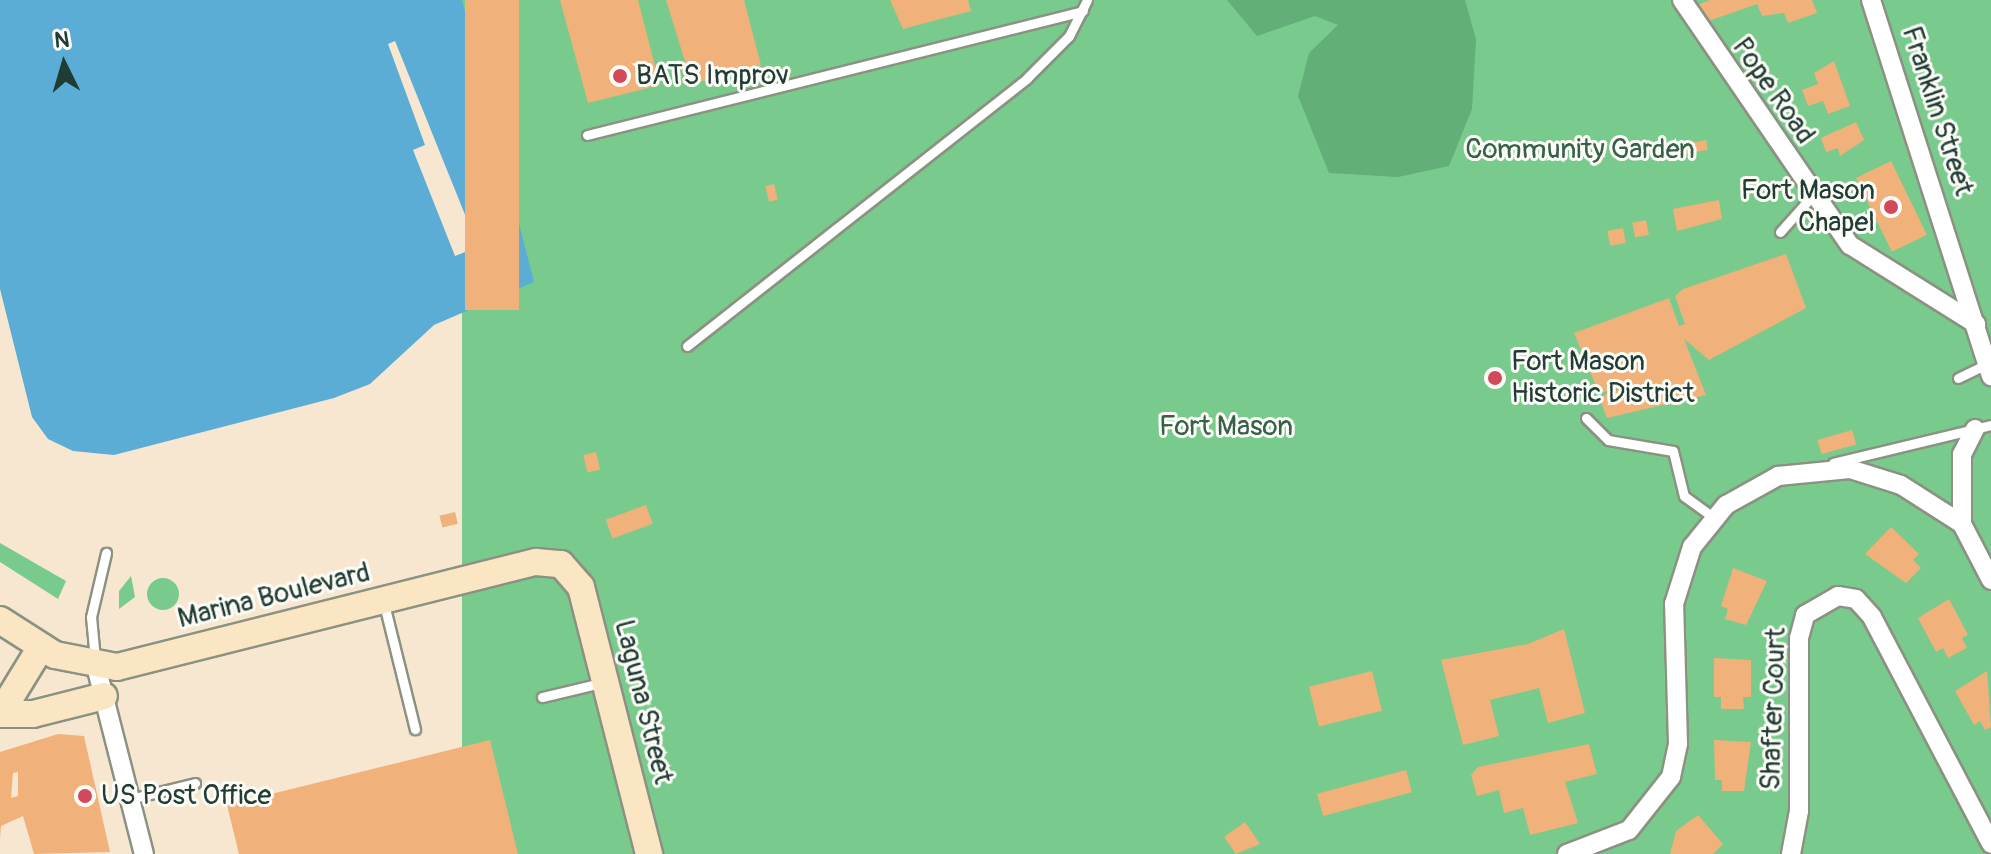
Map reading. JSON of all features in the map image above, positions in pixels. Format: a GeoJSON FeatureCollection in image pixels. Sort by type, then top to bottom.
{"type":"FeatureCollection","features":[{"type":"Feature","properties":{"kind":"main road","name":"Marina Boulevard"},"geometry":{"type":"LineString","coordinates":[[0,620],[41,647],[96,666],[136,663],[536,562],[570,569]]}},
{"type":"Feature","properties":{"kind":"main road","name":"Laguna Street"},"geometry":{"type":"LineString","coordinates":[[570,569],[605,681],[649,854]]}},
{"type":"Feature","properties":{"kind":"main road"},"geometry":{"type":"LineString","coordinates":[[0,714],[41,647]]}},
{"type":"Feature","properties":{"kind":"main road"},"geometry":{"type":"LineString","coordinates":[[0,714],[33,714],[104,696]]}},
{"type":"Feature","properties":{"kind":"street","name":"Pope Road"},"geometry":{"type":"LineString","coordinates":[[1682,0],[1850,245],[1976,324]]}},
{"type":"Feature","properties":{"kind":"street","name":"Franklin Street"},"geometry":{"type":"LineString","coordinates":[[1871,0],[1990,368]]}},
{"type":"Feature","properties":{"kind":"street"},"geometry":{"type":"LineString","coordinates":[[1983,427],[1962,454],[1962,524],[1991,580]]}},
{"type":"Feature","properties":{"kind":"street"},"geometry":{"type":"LineString","coordinates":[[1567,854],[1629,830],[1671,777],[1678,744],[1674,604],[1692,547],[1713,517],[1756,486],[1814,467],[1874,474],[1962,524]]}},
{"type":"Feature","properties":{"kind":"street","name":"Shafter Court"},"geometry":{"type":"LineString","coordinates":[[1791,854],[1799,811],[1799,638],[1805,615],[1838,596],[1856,599],[1872,617],[1991,844]]}},
{"type":"Feature","properties":{"kind":"street"},"geometry":{"type":"LineString","coordinates":[[96,666],[144,854]]}},
{"type":"Feature","properties":{"kind":"lane"},"geometry":{"type":"LineString","coordinates":[[687,346],[1027,78],[1083,11],[1087,0]]}},
{"type":"Feature","properties":{"kind":"lane"},"geometry":{"type":"LineString","coordinates":[[587,135],[1083,11]]}},
{"type":"Feature","properties":{"kind":"lane"},"geometry":{"type":"LineString","coordinates":[[1780,232],[1813,195]]}},
{"type":"Feature","properties":{"kind":"lane"},"geometry":{"type":"LineString","coordinates":[[1958,378],[1990,368]]}},
{"type":"Feature","properties":{"kind":"lane"},"geometry":{"type":"LineString","coordinates":[[1586,418],[1608,440],[1673,451],[1684,496],[1713,517]]}},
{"type":"Feature","properties":{"kind":"lane"},"geometry":{"type":"LineString","coordinates":[[1814,467],[1983,427]]}},
{"type":"Feature","properties":{"kind":"lane"},"geometry":{"type":"LineString","coordinates":[[96,666],[91,617],[106,553]]}},
{"type":"Feature","properties":{"kind":"lane"},"geometry":{"type":"LineString","coordinates":[[383,601],[415,729]]}},
{"type":"Feature","properties":{"kind":"lane"},"geometry":{"type":"LineString","coordinates":[[542,697],[605,681]]}},
{"type":"Feature","properties":{"kind":"lane"},"geometry":{"type":"LineString","coordinates":[[130,799],[195,783]]}},
{"type":"Feature","properties":{"kind":"green space","name":"Fort Mason"},"geometry":{"type":"Polygon","coordinates":[[[462,0],[1991,0],[1991,854],[462,854],[462,0]]]}},
{"type":"Feature","properties":{"kind":"green space"},"geometry":{"type":"Polygon","coordinates":[[[1227,0],[1465,0],[1476,39],[1472,109],[1449,166],[1398,177],[1329,173],[1298,96],[1309,53],[1338,25],[1315,16],[1257,36],[1227,0]]]}},
{"type":"Feature","properties":{"kind":"green space"},"geometry":{"type":"Polygon","coordinates":[[[0,543],[66,581],[58,599],[0,562],[0,543]]]}},
{"type":"Feature","properties":{"kind":"green space"},"geometry":{"type":"Polygon","coordinates":[[[131,576],[135,597],[119,609],[119,591],[131,576]]]}},
{"type":"Feature","properties":{"kind":"green space"},"geometry":{"type":"Polygon","coordinates":[[[163,578],[174,583],[179,594],[174,605],[163,610],[152,605],[147,594],[152,583],[163,578]]]}},
{"type":"Feature","properties":{"kind":"water"},"geometry":{"type":"Polygon","coordinates":[[[0,0],[462,0],[534,282],[434,325],[370,384],[334,398],[114,455],[73,451],[48,439],[32,417],[0,289],[0,0]]]}},
{"type":"Feature","properties":{"kind":"pier"},"geometry":{"type":"Polygon","coordinates":[[[395,41],[478,247],[455,256],[413,150],[425,145],[388,44],[395,41]]]}},
{"type":"Feature","properties":{"kind":"building"},"geometry":{"type":"Polygon","coordinates":[[[465,0],[519,0],[519,310],[465,310],[465,0]]]}},
{"type":"Feature","properties":{"kind":"building"},"geometry":{"type":"Polygon","coordinates":[[[560,0],[638,0],[660,85],[588,103],[560,0]]]}},
{"type":"Feature","properties":{"kind":"building"},"geometry":{"type":"Polygon","coordinates":[[[666,0],[744,0],[761,65],[692,84],[666,0]]]}},
{"type":"Feature","properties":{"kind":"building"},"geometry":{"type":"Polygon","coordinates":[[[890,0],[968,0],[971,11],[903,29],[890,0]]]}},
{"type":"Feature","properties":{"kind":"building"},"geometry":{"type":"Polygon","coordinates":[[[1710,0],[1812,0],[1817,13],[1788,23],[1784,13],[1762,16],[1757,4],[1703,23],[1697,5],[1710,0]]]}},
{"type":"Feature","properties":{"kind":"building"},"geometry":{"type":"Polygon","coordinates":[[[1834,61],[1850,106],[1828,114],[1823,101],[1808,106],[1802,90],[1818,84],[1814,73],[1834,61]]]}},
{"type":"Feature","properties":{"kind":"building"},"geometry":{"type":"Polygon","coordinates":[[[1856,122],[1864,140],[1840,156],[1838,148],[1826,152],[1821,138],[1856,122]]]}},
{"type":"Feature","properties":{"kind":"building"},"geometry":{"type":"Polygon","coordinates":[[[1706,140],[1708,150],[1694,152],[1692,143],[1706,140]]]}},
{"type":"Feature","properties":{"kind":"building"},"geometry":{"type":"Polygon","coordinates":[[[1690,143],[1691,153],[1674,155],[1673,145],[1690,143]]]}},
{"type":"Feature","properties":{"kind":"building"},"geometry":{"type":"Polygon","coordinates":[[[1891,161],[1927,235],[1892,252],[1856,178],[1891,161]]]}},
{"type":"Feature","properties":{"kind":"building"},"geometry":{"type":"Polygon","coordinates":[[[774,184],[778,200],[769,202],[765,186],[774,184]]]}},
{"type":"Feature","properties":{"kind":"building"},"geometry":{"type":"Polygon","coordinates":[[[1719,200],[1722,219],[1677,231],[1673,209],[1719,200]]]}},
{"type":"Feature","properties":{"kind":"building"},"geometry":{"type":"Polygon","coordinates":[[[1646,220],[1649,235],[1635,237],[1632,223],[1646,220]]]}},
{"type":"Feature","properties":{"kind":"building"},"geometry":{"type":"Polygon","coordinates":[[[1623,228],[1626,243],[1610,246],[1607,231],[1623,228]]]}},
{"type":"Feature","properties":{"kind":"building"},"geometry":{"type":"Polygon","coordinates":[[[1786,254],[1806,308],[1709,360],[1684,339],[1706,395],[1607,418],[1599,397],[1632,385],[1599,393],[1574,333],[1669,298],[1679,326],[1685,324],[1675,296],[1683,289],[1786,254]]]}},
{"type":"Feature","properties":{"kind":"building"},"geometry":{"type":"Polygon","coordinates":[[[1852,430],[1856,444],[1822,454],[1817,440],[1852,430]]]}},
{"type":"Feature","properties":{"kind":"building"},"geometry":{"type":"Polygon","coordinates":[[[596,452],[600,470],[587,472],[583,455],[596,452]]]}},
{"type":"Feature","properties":{"kind":"building"},"geometry":{"type":"Polygon","coordinates":[[[646,505],[653,524],[612,539],[606,520],[646,505]]]}},
{"type":"Feature","properties":{"kind":"building"},"geometry":{"type":"Polygon","coordinates":[[[455,512],[458,524],[442,528],[439,516],[455,512]]]}},
{"type":"Feature","properties":{"kind":"building"},"geometry":{"type":"Polygon","coordinates":[[[1891,527],[1919,554],[1913,560],[1921,568],[1906,583],[1865,554],[1891,527]]]}},
{"type":"Feature","properties":{"kind":"building"},"geometry":{"type":"Polygon","coordinates":[[[1733,568],[1767,581],[1746,625],[1725,619],[1728,609],[1721,606],[1733,568]]]}},
{"type":"Feature","properties":{"kind":"building"},"geometry":{"type":"Polygon","coordinates":[[[1949,599],[1968,635],[1962,638],[1967,648],[1948,658],[1943,648],[1936,652],[1918,618],[1949,599]]]}},
{"type":"Feature","properties":{"kind":"building"},"geometry":{"type":"Polygon","coordinates":[[[1564,629],[1585,713],[1548,723],[1539,688],[1490,700],[1499,736],[1463,745],[1441,660],[1528,644],[1564,629]]]}},
{"type":"Feature","properties":{"kind":"building"},"geometry":{"type":"Polygon","coordinates":[[[1714,658],[1751,660],[1751,697],[1743,697],[1744,709],[1721,709],[1721,697],[1714,697],[1714,658]]]}},
{"type":"Feature","properties":{"kind":"building"},"geometry":{"type":"Polygon","coordinates":[[[1372,671],[1382,711],[1319,727],[1309,687],[1372,671]]]}},
{"type":"Feature","properties":{"kind":"building"},"geometry":{"type":"Polygon","coordinates":[[[1987,671],[1991,727],[1985,730],[1980,721],[1974,725],[1955,691],[1987,671]]]}},
{"type":"Feature","properties":{"kind":"building"},"geometry":{"type":"Polygon","coordinates":[[[58,734],[84,736],[110,852],[34,854],[23,816],[1,826],[0,839],[0,752],[58,734]],[[18,772],[13,773],[11,798],[18,796],[18,772]]]}},
{"type":"Feature","properties":{"kind":"building"},"geometry":{"type":"Polygon","coordinates":[[[490,740],[518,854],[239,854],[227,805],[490,740]]]}},
{"type":"Feature","properties":{"kind":"building"},"geometry":{"type":"Polygon","coordinates":[[[1714,740],[1751,742],[1744,791],[1722,791],[1722,780],[1715,780],[1714,740]]]}},
{"type":"Feature","properties":{"kind":"building"},"geometry":{"type":"Polygon","coordinates":[[[1589,744],[1597,774],[1565,782],[1578,823],[1530,835],[1523,808],[1504,813],[1499,790],[1477,796],[1471,775],[1478,767],[1589,744]]]}},
{"type":"Feature","properties":{"kind":"building"},"geometry":{"type":"Polygon","coordinates":[[[1406,770],[1412,792],[1323,816],[1317,794],[1406,770]]]}},
{"type":"Feature","properties":{"kind":"building"},"geometry":{"type":"Polygon","coordinates":[[[1698,815],[1723,844],[1713,854],[1670,854],[1676,831],[1698,815]]]}},
{"type":"Feature","properties":{"kind":"building"},"geometry":{"type":"Polygon","coordinates":[[[1245,822],[1260,844],[1236,854],[1224,837],[1245,822]]]}},
{"type":"Feature","properties":{"kind":"place","name":"BATS Improv"},"geometry":{"type":"Point","coordinates":[620,76]}},
{"type":"Feature","properties":{"kind":"place","name":"Fort Mason Chapel"},"geometry":{"type":"Point","coordinates":[1891,207]}},
{"type":"Feature","properties":{"kind":"place","name":"Fort Mason Historic District"},"geometry":{"type":"Point","coordinates":[1495,378]}},
{"type":"Feature","properties":{"kind":"place","name":"US Post Office"},"geometry":{"type":"Point","coordinates":[85,796]}},
{"type":"Feature","properties":{"kind":"park label","name":"Community Garden"},"geometry":{"type":"Point","coordinates":[1580,150]}}]}
